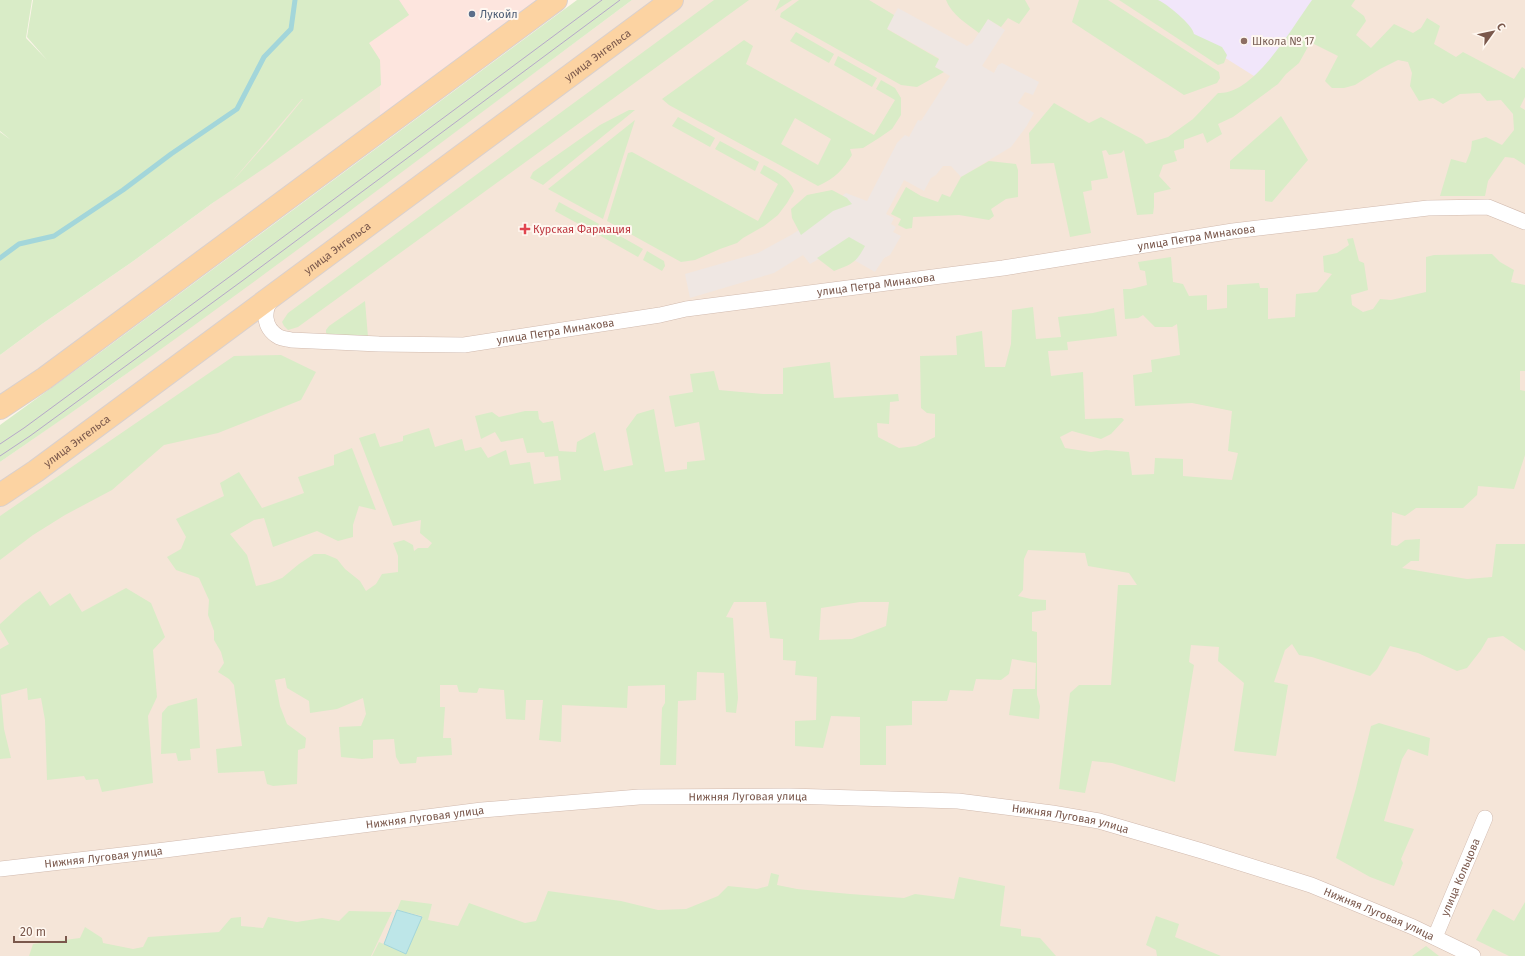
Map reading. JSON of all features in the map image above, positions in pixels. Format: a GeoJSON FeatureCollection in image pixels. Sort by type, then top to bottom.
{"type":"FeatureCollection","features":[{"type":"Feature","properties":{"kind":"main road"},"geometry":{"type":"LineString","coordinates":[[0,408],[46,378],[556,0]]}},
{"type":"Feature","properties":{"kind":"main road","name":"улица Энгельса"},"geometry":{"type":"LineString","coordinates":[[0,495],[36,471],[672,0]]}},
{"type":"Feature","properties":{"kind":"street","name":"улица Петра Минакова"},"geometry":{"type":"LineString","coordinates":[[279,292],[270,302],[265,312],[266,322],[272,331],[280,337],[291,340],[379,344],[464,345],[660,315],[686,309],[1003,268],[1233,231],[1428,208],[1488,207],[1525,222]]}},
{"type":"Feature","properties":{"kind":"street","name":"Нижняя Луговая улица"},"geometry":{"type":"LineString","coordinates":[[0,869],[482,810],[639,797],[789,796],[958,801],[1052,813],[1099,821],[1202,851],[1311,884],[1435,937],[1473,956]]}},
{"type":"Feature","properties":{"kind":"street","name":"улица Кольцова"},"geometry":{"type":"LineString","coordinates":[[1435,937],[1485,818]]}},
{"type":"Feature","properties":{"kind":"shaded area"},"geometry":{"type":"Polygon","coordinates":[[[379,0],[556,0],[0,408],[0,355],[214,202],[379,0]]]}},
{"type":"Feature","properties":{"kind":"shaded area"},"geometry":{"type":"Polygon","coordinates":[[[399,0],[538,0],[380,116],[380,60],[369,43],[409,15],[399,0]]]}},
{"type":"Feature","properties":{"kind":"shaded area"},"geometry":{"type":"Polygon","coordinates":[[[632,0],[1525,0],[1525,956],[0,956],[0,462],[115,382],[331,224],[632,0]]]}},
{"type":"Feature","properties":{"kind":"shaded area","name":"Школа № 17"},"geometry":{"type":"Polygon","coordinates":[[[1133,0],[1318,0],[1262,81],[1133,0]]]}},
{"type":"Feature","properties":{"kind":"shaded area"},"geometry":{"type":"Polygon","coordinates":[[[898,8],[967,46],[972,43],[988,19],[1005,30],[982,66],[994,73],[998,65],[1002,63],[1039,82],[1033,95],[1025,92],[1018,103],[1034,113],[1026,127],[1011,147],[961,177],[951,166],[943,166],[936,175],[931,178],[924,191],[904,180],[886,214],[894,218],[891,224],[896,227],[893,232],[901,236],[890,255],[884,258],[875,272],[854,260],[845,244],[810,264],[803,255],[774,273],[690,298],[685,274],[758,253],[823,215],[825,208],[846,193],[867,201],[897,143],[905,135],[909,137],[918,120],[921,121],[950,76],[935,67],[939,58],[886,28],[898,8]]]}},
{"type":"Feature","properties":{"kind":"green space"},"geometry":{"type":"Polygon","coordinates":[[[0,0],[32,0],[26,38],[47,60],[27,37],[33,0],[399,0],[409,15],[369,43],[380,60],[381,85],[0,355],[0,132],[11,140],[0,131],[0,0]],[[303,99],[230,184],[271,138],[303,99]]]}},
{"type":"Feature","properties":{"kind":"green space"},"geometry":{"type":"Polygon","coordinates":[[[577,0],[632,0],[397,176],[160,350],[0,462],[0,425],[577,0]]]}},
{"type":"Feature","properties":{"kind":"green space"},"geometry":{"type":"Polygon","coordinates":[[[714,0],[749,0],[298,327],[288,330],[284,326],[282,322],[288,313],[714,0]]]}},
{"type":"Feature","properties":{"kind":"green space"},"geometry":{"type":"Polygon","coordinates":[[[780,0],[792,0],[775,11],[780,0]]]}},
{"type":"Feature","properties":{"kind":"green space"},"geometry":{"type":"Polygon","coordinates":[[[799,0],[869,0],[894,15],[887,29],[939,59],[935,67],[944,72],[917,87],[901,85],[780,17],[781,13],[799,0]]]}},
{"type":"Feature","properties":{"kind":"green space"},"geometry":{"type":"Polygon","coordinates":[[[946,0],[1025,0],[1030,9],[1019,24],[1008,18],[1001,27],[988,19],[979,33],[955,14],[946,0]]]}},
{"type":"Feature","properties":{"kind":"green space"},"geometry":{"type":"Polygon","coordinates":[[[1079,0],[1108,0],[1219,72],[1220,78],[1217,83],[1184,95],[1072,22],[1079,0]]]}},
{"type":"Feature","properties":{"kind":"green space"},"geometry":{"type":"Polygon","coordinates":[[[1119,0],[1158,0],[1162,2],[1189,25],[1194,34],[1222,47],[1227,55],[1224,63],[1218,65],[1119,0]]]}},
{"type":"Feature","properties":{"kind":"green space"},"geometry":{"type":"Polygon","coordinates":[[[1312,0],[1355,0],[1351,6],[1364,16],[1366,21],[1356,35],[1371,48],[1394,24],[1413,33],[1421,28],[1427,18],[1440,26],[1434,44],[1456,57],[1463,52],[1514,79],[1522,67],[1525,69],[1525,97],[1520,107],[1525,110],[1525,165],[1514,158],[1505,157],[1488,181],[1485,196],[1440,196],[1451,159],[1466,163],[1471,150],[1472,141],[1486,137],[1502,145],[1514,130],[1513,114],[1501,100],[1487,101],[1480,93],[1460,94],[1443,104],[1433,98],[1419,101],[1410,86],[1412,73],[1408,62],[1398,60],[1380,69],[1355,85],[1344,88],[1332,88],[1325,81],[1338,56],[1314,44],[1309,45],[1299,63],[1286,74],[1278,84],[1233,117],[1218,124],[1222,134],[1207,143],[1203,133],[1184,140],[1184,148],[1174,151],[1177,161],[1163,165],[1159,176],[1171,189],[1154,193],[1153,214],[1137,215],[1124,150],[1121,153],[1109,155],[1106,150],[1102,151],[1108,178],[1091,181],[1092,190],[1083,192],[1091,233],[1070,237],[1054,163],[1031,164],[1029,133],[1054,103],[1089,123],[1101,117],[1142,139],[1146,144],[1168,137],[1193,119],[1218,93],[1232,91],[1259,72],[1283,42],[1312,0]]]}},
{"type":"Feature","properties":{"kind":"green space"},"geometry":{"type":"Polygon","coordinates":[[[796,32],[834,54],[829,63],[790,41],[796,32]]]}},
{"type":"Feature","properties":{"kind":"green space"},"geometry":{"type":"Polygon","coordinates":[[[744,40],[753,46],[746,64],[874,135],[895,100],[876,89],[881,80],[895,88],[901,98],[901,115],[892,129],[879,138],[863,148],[850,149],[852,155],[842,169],[834,177],[818,186],[669,105],[662,99],[744,40]],[[795,118],[781,144],[818,165],[831,139],[795,118]]]}},
{"type":"Feature","properties":{"kind":"green space"},"geometry":{"type":"Polygon","coordinates":[[[838,56],[877,78],[872,87],[834,65],[838,56]]]}},
{"type":"Feature","properties":{"kind":"green space"},"geometry":{"type":"Polygon","coordinates":[[[629,110],[635,110],[543,185],[530,178],[533,172],[600,125],[629,110]]]}},
{"type":"Feature","properties":{"kind":"green space"},"geometry":{"type":"Polygon","coordinates":[[[1281,116],[1308,160],[1272,202],[1265,201],[1265,170],[1230,169],[1230,161],[1281,116]]]}},
{"type":"Feature","properties":{"kind":"green space"},"geometry":{"type":"Polygon","coordinates":[[[678,117],[715,138],[710,147],[672,126],[678,117]]]}},
{"type":"Feature","properties":{"kind":"green space"},"geometry":{"type":"Polygon","coordinates":[[[635,120],[603,219],[548,189],[635,120]]]}},
{"type":"Feature","properties":{"kind":"green space"},"geometry":{"type":"Polygon","coordinates":[[[720,141],[759,162],[755,171],[715,149],[720,141]]]}},
{"type":"Feature","properties":{"kind":"green space"},"geometry":{"type":"Polygon","coordinates":[[[632,152],[758,221],[778,184],[760,173],[764,165],[785,178],[792,186],[794,191],[778,215],[737,243],[695,260],[681,262],[607,221],[628,153],[632,152]]]}},
{"type":"Feature","properties":{"kind":"green space"},"geometry":{"type":"Polygon","coordinates":[[[989,161],[1016,164],[1018,170],[1018,197],[1006,199],[991,209],[994,216],[989,220],[959,215],[913,217],[912,228],[906,229],[898,225],[901,219],[891,214],[906,187],[921,196],[938,202],[942,194],[950,197],[961,177],[989,161]]]}},
{"type":"Feature","properties":{"kind":"green space"},"geometry":{"type":"Polygon","coordinates":[[[832,190],[847,198],[852,204],[833,211],[801,235],[792,218],[791,209],[807,195],[832,190]]]}},
{"type":"Feature","properties":{"kind":"green space"},"geometry":{"type":"Polygon","coordinates":[[[559,202],[599,224],[595,233],[555,211],[559,202]]]}},
{"type":"Feature","properties":{"kind":"green space"},"geometry":{"type":"Polygon","coordinates":[[[604,227],[643,249],[638,257],[599,235],[604,227]]]}},
{"type":"Feature","properties":{"kind":"green space"},"geometry":{"type":"Polygon","coordinates":[[[849,237],[865,246],[853,262],[834,271],[817,258],[849,237]]]}},
{"type":"Feature","properties":{"kind":"green space"},"geometry":{"type":"Polygon","coordinates":[[[1353,238],[1359,261],[1364,263],[1368,290],[1351,295],[1352,305],[1363,312],[1373,309],[1380,299],[1391,300],[1426,292],[1426,257],[1434,255],[1492,254],[1500,262],[1514,270],[1511,282],[1525,285],[1525,371],[1520,371],[1520,390],[1525,391],[1525,455],[1514,489],[1478,486],[1477,495],[1463,508],[1416,508],[1405,516],[1392,512],[1391,545],[1397,546],[1405,540],[1420,539],[1419,561],[1411,561],[1402,568],[1467,579],[1492,577],[1496,544],[1525,544],[1525,651],[1503,636],[1488,638],[1467,668],[1457,671],[1418,653],[1390,646],[1377,669],[1370,676],[1312,657],[1299,655],[1292,644],[1285,650],[1274,682],[1288,685],[1276,756],[1234,751],[1244,683],[1218,661],[1219,647],[1191,645],[1189,662],[1194,665],[1175,782],[1112,763],[1092,761],[1085,793],[1059,789],[1070,693],[1079,685],[1111,685],[1118,585],[1137,585],[1129,573],[1088,566],[1085,553],[1028,550],[1024,559],[1023,590],[1018,596],[1046,600],[1046,610],[1032,612],[1032,631],[1037,632],[1037,695],[1040,706],[1039,719],[1009,715],[1013,689],[1035,689],[1036,663],[1012,659],[1009,674],[1001,680],[976,679],[973,691],[950,690],[947,701],[912,701],[912,725],[886,726],[886,765],[860,765],[860,717],[831,716],[823,748],[795,746],[795,721],[816,720],[817,677],[795,675],[796,661],[783,660],[783,639],[770,638],[766,602],[734,602],[726,617],[733,618],[738,698],[736,713],[726,712],[724,673],[697,672],[696,700],[678,701],[676,765],[660,765],[662,708],[665,703],[665,685],[628,686],[627,708],[562,705],[561,742],[539,740],[543,700],[526,700],[525,720],[506,719],[504,690],[479,688],[477,693],[459,692],[457,685],[440,685],[440,707],[445,707],[443,738],[451,738],[452,755],[417,757],[416,763],[400,764],[396,757],[394,739],[373,740],[373,758],[362,759],[341,757],[339,727],[361,726],[366,714],[363,698],[337,709],[310,713],[309,701],[287,688],[285,678],[275,680],[280,706],[287,724],[306,738],[305,748],[298,750],[297,784],[273,786],[267,784],[264,771],[218,773],[216,749],[242,746],[234,685],[229,679],[218,672],[224,663],[221,652],[214,640],[214,631],[208,615],[209,600],[199,578],[176,570],[167,557],[181,549],[186,537],[176,519],[224,496],[220,483],[239,472],[262,508],[304,493],[298,477],[334,465],[334,455],[352,448],[376,510],[359,506],[353,525],[353,537],[338,541],[317,531],[273,547],[264,518],[254,520],[230,534],[247,555],[256,586],[282,578],[314,554],[325,554],[337,559],[345,569],[360,581],[366,591],[376,584],[382,574],[398,572],[398,556],[393,543],[404,540],[413,545],[414,551],[418,548],[428,548],[432,543],[420,533],[421,520],[393,526],[359,438],[375,433],[380,447],[403,441],[403,436],[429,428],[435,447],[462,439],[465,451],[481,447],[488,458],[506,450],[510,465],[530,462],[534,484],[561,480],[558,456],[545,457],[544,452],[527,453],[523,438],[501,442],[495,432],[481,439],[475,416],[492,412],[499,417],[525,411],[538,411],[539,419],[543,423],[553,421],[559,451],[576,452],[577,442],[595,432],[604,471],[633,465],[626,429],[637,414],[654,409],[665,472],[687,469],[687,462],[705,460],[699,422],[675,427],[669,396],[693,392],[690,374],[714,371],[719,390],[763,394],[783,394],[783,368],[830,362],[834,398],[898,394],[899,401],[890,402],[889,424],[877,423],[878,437],[899,448],[916,446],[935,437],[935,414],[927,413],[921,408],[920,356],[957,355],[956,336],[982,331],[985,367],[1005,367],[1011,344],[1012,310],[1033,307],[1036,339],[1061,337],[1058,317],[1093,313],[1114,308],[1117,336],[1067,342],[1068,350],[1048,351],[1051,376],[1083,372],[1085,419],[1122,418],[1124,420],[1111,434],[1101,439],[1072,431],[1060,437],[1065,448],[1091,452],[1106,450],[1129,452],[1132,475],[1154,474],[1155,458],[1183,459],[1183,476],[1232,480],[1238,453],[1228,451],[1232,411],[1192,403],[1135,406],[1133,375],[1152,372],[1151,360],[1180,355],[1177,324],[1172,327],[1155,327],[1143,315],[1138,318],[1125,319],[1123,289],[1131,289],[1147,285],[1145,271],[1140,270],[1138,262],[1171,257],[1173,282],[1183,284],[1189,296],[1207,295],[1207,310],[1227,308],[1227,285],[1259,283],[1260,288],[1268,288],[1268,319],[1295,317],[1296,294],[1317,292],[1332,274],[1324,272],[1323,256],[1337,253],[1349,245],[1347,239],[1353,238]],[[860,602],[821,608],[819,640],[852,639],[886,626],[889,602],[860,602]]]}},
{"type":"Feature","properties":{"kind":"green space"},"geometry":{"type":"Polygon","coordinates":[[[647,251],[664,261],[665,266],[662,271],[643,260],[647,251]]]}},
{"type":"Feature","properties":{"kind":"green space"},"geometry":{"type":"Polygon","coordinates":[[[365,301],[368,337],[331,336],[326,333],[329,326],[365,301]]]}},
{"type":"Feature","properties":{"kind":"green space"},"geometry":{"type":"Polygon","coordinates":[[[281,355],[316,372],[301,400],[218,433],[164,445],[112,490],[65,515],[33,535],[0,560],[0,516],[234,356],[281,355]]]}},
{"type":"Feature","properties":{"kind":"green space"},"geometry":{"type":"Polygon","coordinates":[[[126,588],[151,603],[165,637],[153,650],[157,697],[148,716],[153,783],[102,792],[98,779],[86,780],[84,776],[47,780],[45,720],[41,698],[28,700],[27,688],[1,695],[4,729],[11,758],[0,759],[0,649],[9,644],[0,629],[0,624],[23,603],[40,591],[50,606],[70,593],[82,612],[126,588]]]}},
{"type":"Feature","properties":{"kind":"green space"},"geometry":{"type":"Polygon","coordinates":[[[197,698],[200,748],[190,749],[191,760],[178,761],[176,753],[161,754],[162,713],[168,706],[197,698]]]}},
{"type":"Feature","properties":{"kind":"green space"},"geometry":{"type":"Polygon","coordinates":[[[1379,723],[1430,738],[1428,756],[1408,749],[1402,759],[1384,821],[1414,829],[1401,859],[1403,863],[1394,886],[1370,877],[1336,858],[1356,788],[1371,726],[1379,723]]]}},
{"type":"Feature","properties":{"kind":"green space"},"geometry":{"type":"Polygon","coordinates":[[[771,873],[779,875],[777,885],[797,889],[904,898],[915,894],[954,899],[959,877],[1005,886],[1000,926],[1021,929],[1021,936],[1040,938],[1056,956],[372,956],[379,942],[406,954],[422,916],[397,910],[401,900],[432,904],[428,920],[458,926],[469,903],[525,923],[536,921],[548,891],[621,901],[658,910],[686,909],[718,896],[728,886],[757,889],[768,886],[771,873]]]}},
{"type":"Feature","properties":{"kind":"green space"},"geometry":{"type":"Polygon","coordinates":[[[1525,902],[1525,956],[1509,956],[1476,940],[1493,909],[1514,921],[1525,902]]]}},
{"type":"Feature","properties":{"kind":"green space"},"geometry":{"type":"Polygon","coordinates":[[[349,911],[392,912],[371,956],[29,956],[33,944],[80,938],[85,927],[102,938],[103,943],[133,949],[143,947],[148,937],[219,932],[231,918],[241,917],[241,926],[263,928],[268,917],[297,922],[322,918],[339,921],[349,911]]]}},
{"type":"Feature","properties":{"kind":"green space"},"geometry":{"type":"Polygon","coordinates":[[[1156,916],[1179,924],[1175,937],[1221,956],[1157,956],[1156,950],[1146,945],[1156,916]]]}},
{"type":"Feature","properties":{"kind":"green space"},"geometry":{"type":"Polygon","coordinates":[[[1426,946],[1439,956],[1412,956],[1426,946]]]}},
{"type":"Feature","properties":{"kind":"water"},"geometry":{"type":"Polygon","coordinates":[[[397,910],[422,917],[406,954],[384,944],[397,910]]]}},
{"type":"Feature","properties":{"kind":"waterway"},"geometry":{"type":"LineString","coordinates":[[0,258],[19,244],[54,236],[123,190],[171,154],[237,109],[264,57],[291,29],[295,0]]}},
{"type":"Feature","properties":{"kind":"tram line"},"geometry":{"type":"LineString","coordinates":[[0,444],[24,428],[236,272],[602,0]]}},
{"type":"Feature","properties":{"kind":"tram line"},"geometry":{"type":"LineString","coordinates":[[0,456],[30,436],[242,281],[620,0]]}},
{"type":"Feature","properties":{"kind":"place","name":"Лукойл"},"geometry":{"type":"Point","coordinates":[472,14]}},
{"type":"Feature","properties":{"kind":"place","name":"Школа № 17"},"geometry":{"type":"Point","coordinates":[1244,41]}},
{"type":"Feature","properties":{"kind":"place","name":"Курская Фармация"},"geometry":{"type":"Point","coordinates":[525,229]}}]}
